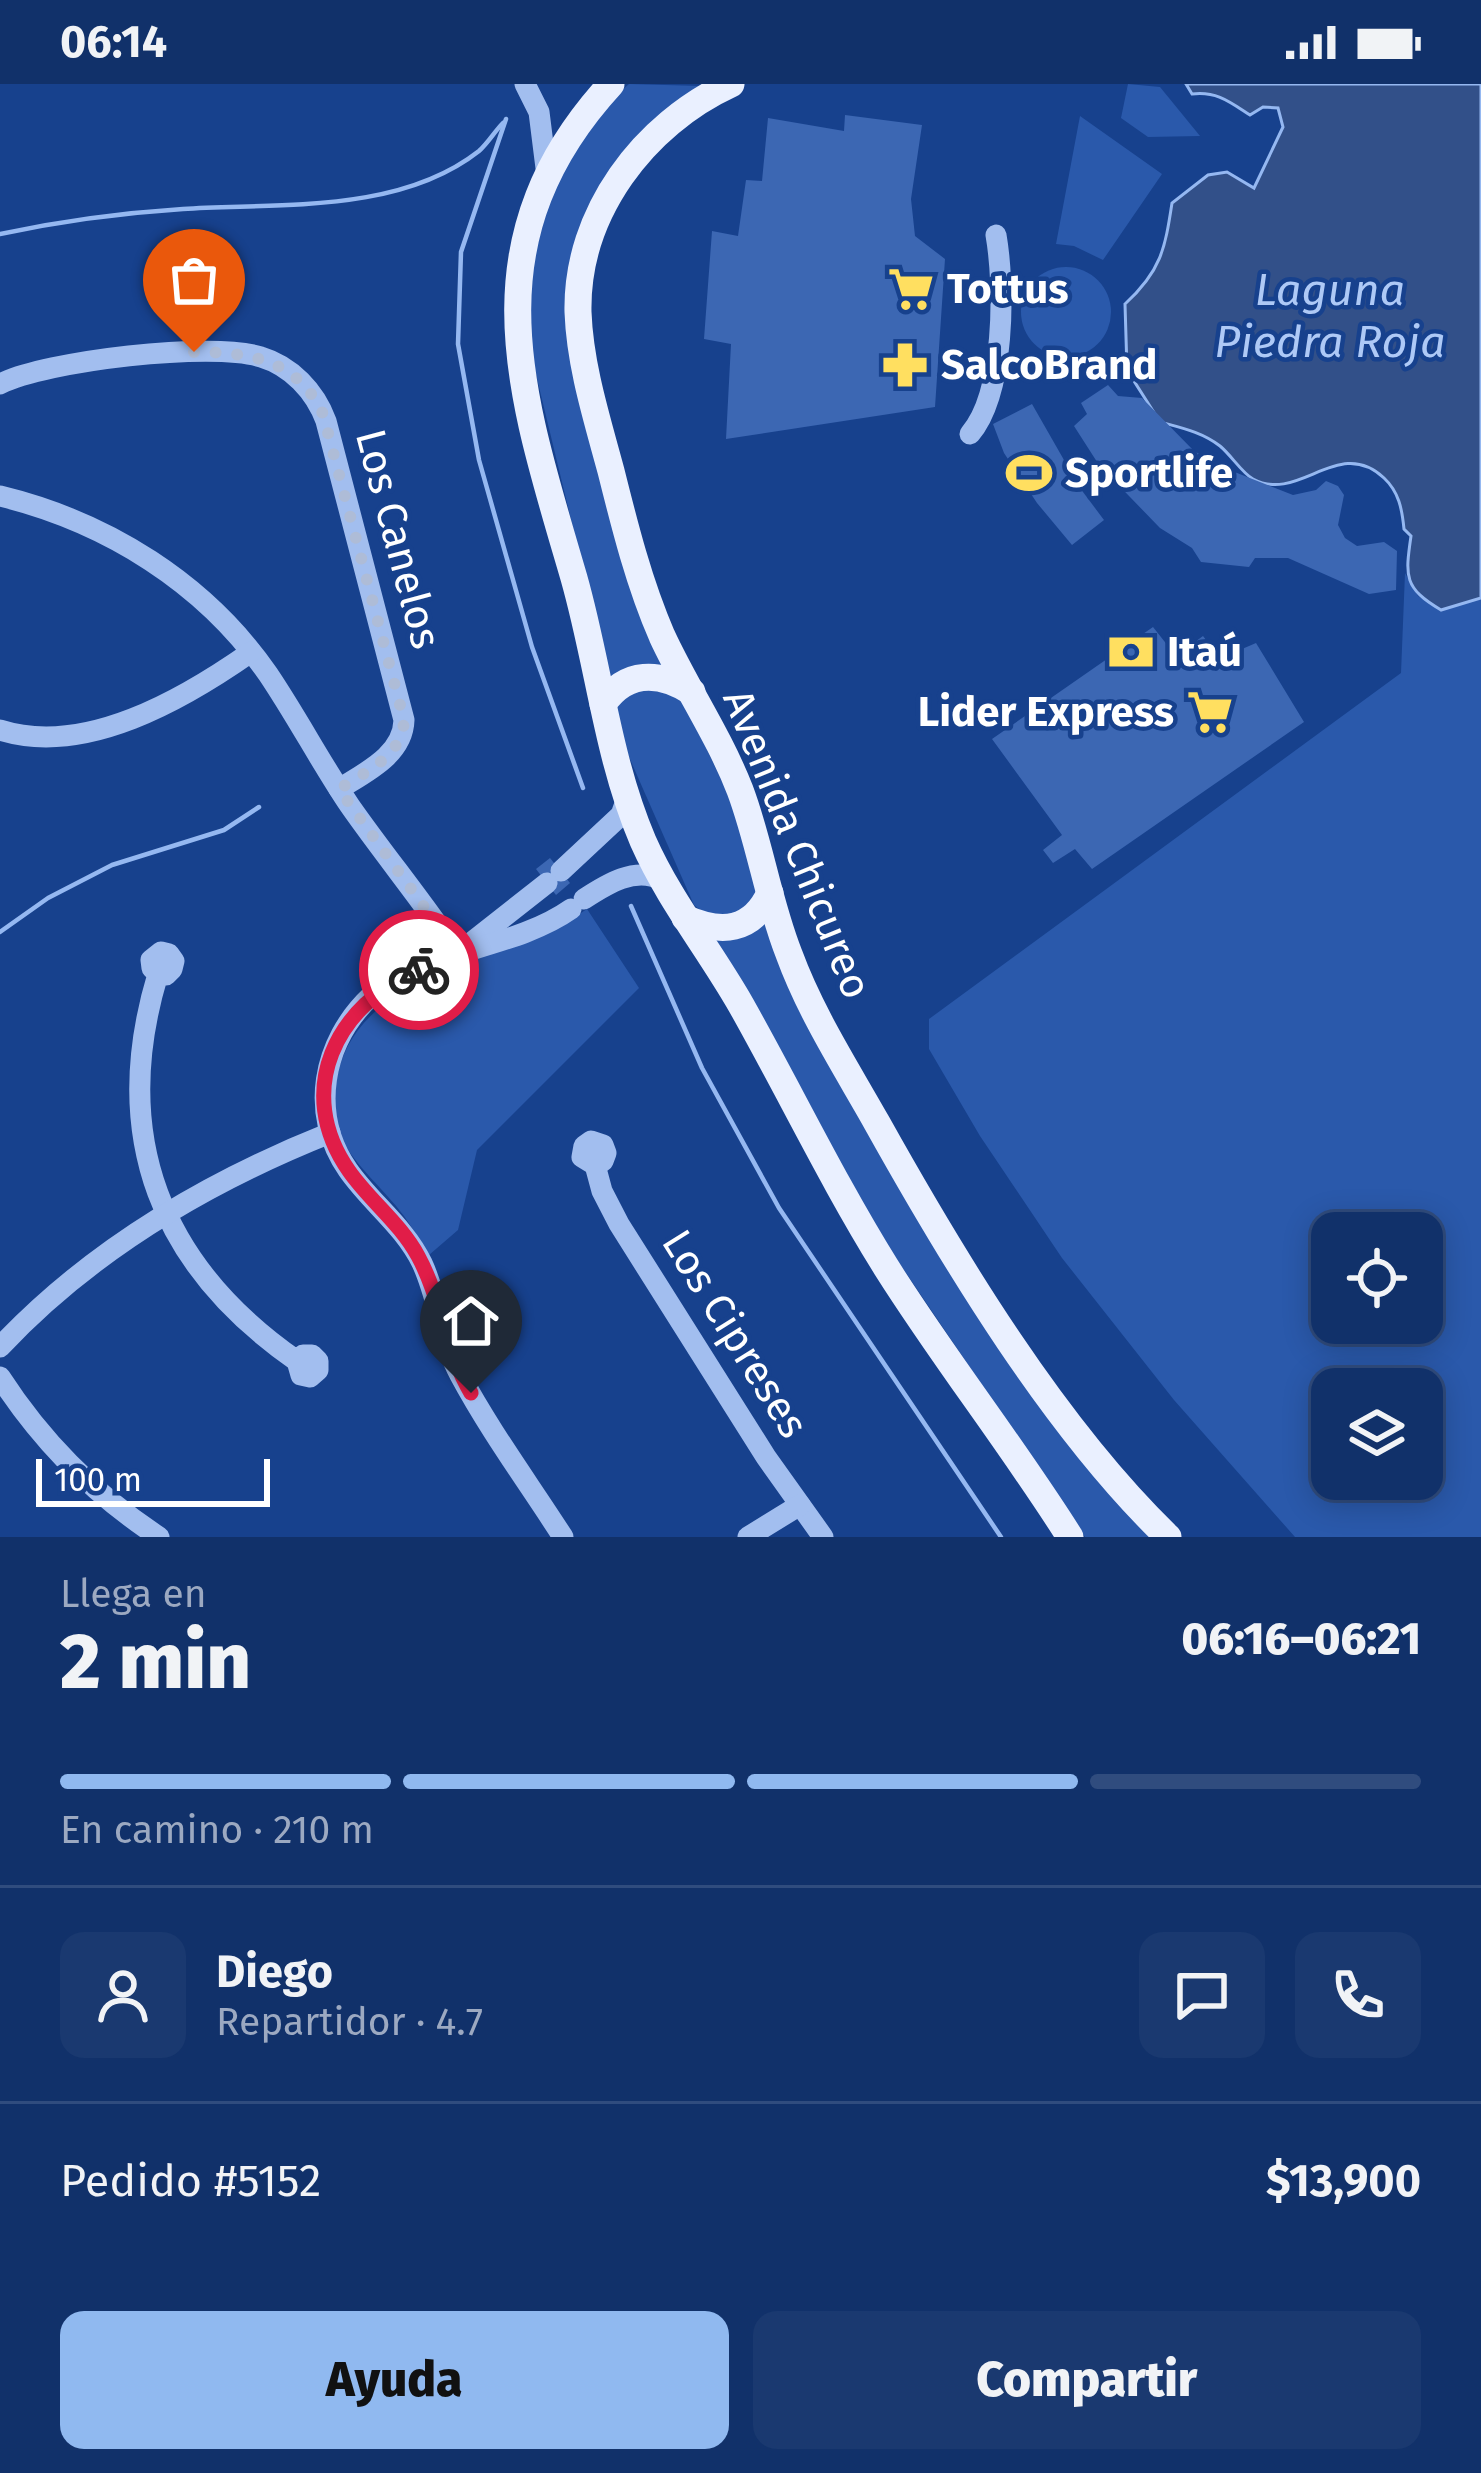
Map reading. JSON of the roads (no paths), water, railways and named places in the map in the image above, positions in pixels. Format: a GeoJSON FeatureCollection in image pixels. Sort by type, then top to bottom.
{"type":"FeatureCollection","features":[{"type":"Feature","properties":{"kind":"main road"},"geometry":{"type":"LineString","coordinates":[[610,84],[584,115],[548,176],[520,256],[516,338],[524,392],[589,631],[627,798],[662,880],[743,1010],[817,1150],[887,1268],[1070,1537]]}},
{"type":"Feature","properties":{"kind":"main road","name":"Avenida Chicureo"},"geometry":{"type":"LineString","coordinates":[[723,85],[665,126],[618,179],[588,244],[578,307],[589,388],[632,548],[653,613],[740,789],[790,956],[808,999],[934,1222],[1078,1434],[1168,1537]]}},
{"type":"Feature","properties":{"kind":"main road"},"geometry":{"type":"LineString","coordinates":[[603,704],[620,685],[644,676],[669,680],[692,692]]}},
{"type":"Feature","properties":{"kind":"main road"},"geometry":{"type":"LineString","coordinates":[[685,918],[735,928],[756,916],[770,892]]}},
{"type":"Feature","properties":{"kind":"street"},"geometry":{"type":"LineString","coordinates":[[525,84],[539,112],[548,176]]}},
{"type":"Feature","properties":{"kind":"street"},"geometry":{"type":"LineString","coordinates":[[970,434],[985,417],[993,374],[1004,278],[996,235]]}},
{"type":"Feature","properties":{"kind":"street","name":"Los Canelos"},"geometry":{"type":"LineString","coordinates":[[0,384],[22,374],[95,362],[220,352],[264,358],[304,385],[326,421],[404,720],[403,735],[394,749],[339,789]]}},
{"type":"Feature","properties":{"kind":"street"},"geometry":{"type":"LineString","coordinates":[[0,496],[87,525],[141,553],[202,601],[251,652],[339,789],[458,954]]}},
{"type":"Feature","properties":{"kind":"street"},"geometry":{"type":"LineString","coordinates":[[0,730],[50,737],[117,723],[201,687],[251,652]]}},
{"type":"Feature","properties":{"kind":"street"},"geometry":{"type":"LineString","coordinates":[[458,954],[561,872],[621,814],[627,798]]}},
{"type":"Feature","properties":{"kind":"street"},"geometry":{"type":"LineString","coordinates":[[561,872],[580,879],[583,900]]}},
{"type":"Feature","properties":{"kind":"street"},"geometry":{"type":"LineString","coordinates":[[563,1537],[460,1375],[432,1288],[414,1250],[348,1170],[330,1132],[324,1099],[328,1067],[352,1018],[380,989],[458,954],[486,949],[545,925],[634,874],[662,880]]}},
{"type":"Feature","properties":{"kind":"street"},"geometry":{"type":"LineString","coordinates":[[158,974],[140,1062],[139,1104],[145,1151],[164,1214],[215,1292],[297,1361]]}},
{"type":"Feature","properties":{"kind":"street"},"geometry":{"type":"LineString","coordinates":[[0,1347],[87,1268],[164,1214],[244,1170],[330,1132]]}},
{"type":"Feature","properties":{"kind":"street","name":"Los Cipreses"},"geometry":{"type":"LineString","coordinates":[[595,1165],[619,1224],[823,1537]]}},
{"type":"Feature","properties":{"kind":"street"},"geometry":{"type":"LineString","coordinates":[[0,1377],[64,1459],[120,1510],[159,1537]]}},
{"type":"Feature","properties":{"kind":"street"},"geometry":{"type":"LineString","coordinates":[[748,1537],[800,1505]]}},
{"type":"Feature","properties":{"kind":"water","name":"Laguna Piedra Roja"},"geometry":{"type":"Polygon","coordinates":[[[1186,84],[1481,84],[1481,598],[1441,610],[1420,595],[1410,580],[1411,536],[1404,529],[1396,495],[1384,478],[1367,467],[1334,466],[1286,483],[1253,479],[1213,441],[1160,422],[1127,370],[1125,304],[1147,281],[1159,258],[1172,203],[1208,175],[1227,172],[1254,188],[1283,127],[1278,108],[1263,107],[1250,115],[1216,96],[1192,94],[1186,84]]]}},
{"type":"Feature","properties":{"kind":"waterway"},"geometry":{"type":"LineString","coordinates":[[506,119],[461,252],[458,344],[479,460],[532,647],[583,788]]}},
{"type":"Feature","properties":{"kind":"waterway"},"geometry":{"type":"LineString","coordinates":[[0,234],[137,213],[297,205],[375,195],[447,171],[479,151],[503,123]]}},
{"type":"Feature","properties":{"kind":"waterway"},"geometry":{"type":"LineString","coordinates":[[0,932],[48,898],[112,865],[224,830],[259,807]]}},
{"type":"Feature","properties":{"kind":"waterway"},"geometry":{"type":"LineString","coordinates":[[631,906],[702,1068],[779,1208],[1001,1537]]}},
{"type":"Feature","properties":{"kind":"place","name":"Tottus"},"geometry":{"type":"Point","coordinates":[911,289]}},
{"type":"Feature","properties":{"kind":"place","name":"SalcoBrand"},"geometry":{"type":"Point","coordinates":[905,365]}},
{"type":"Feature","properties":{"kind":"place","name":"Sportlife"},"geometry":{"type":"Point","coordinates":[1029,473]}},
{"type":"Feature","properties":{"kind":"place","name":"Itaú"},"geometry":{"type":"Point","coordinates":[1131,652]}},
{"type":"Feature","properties":{"kind":"place","name":"Lider Express"},"geometry":{"type":"Point","coordinates":[1210,712]}}]}
